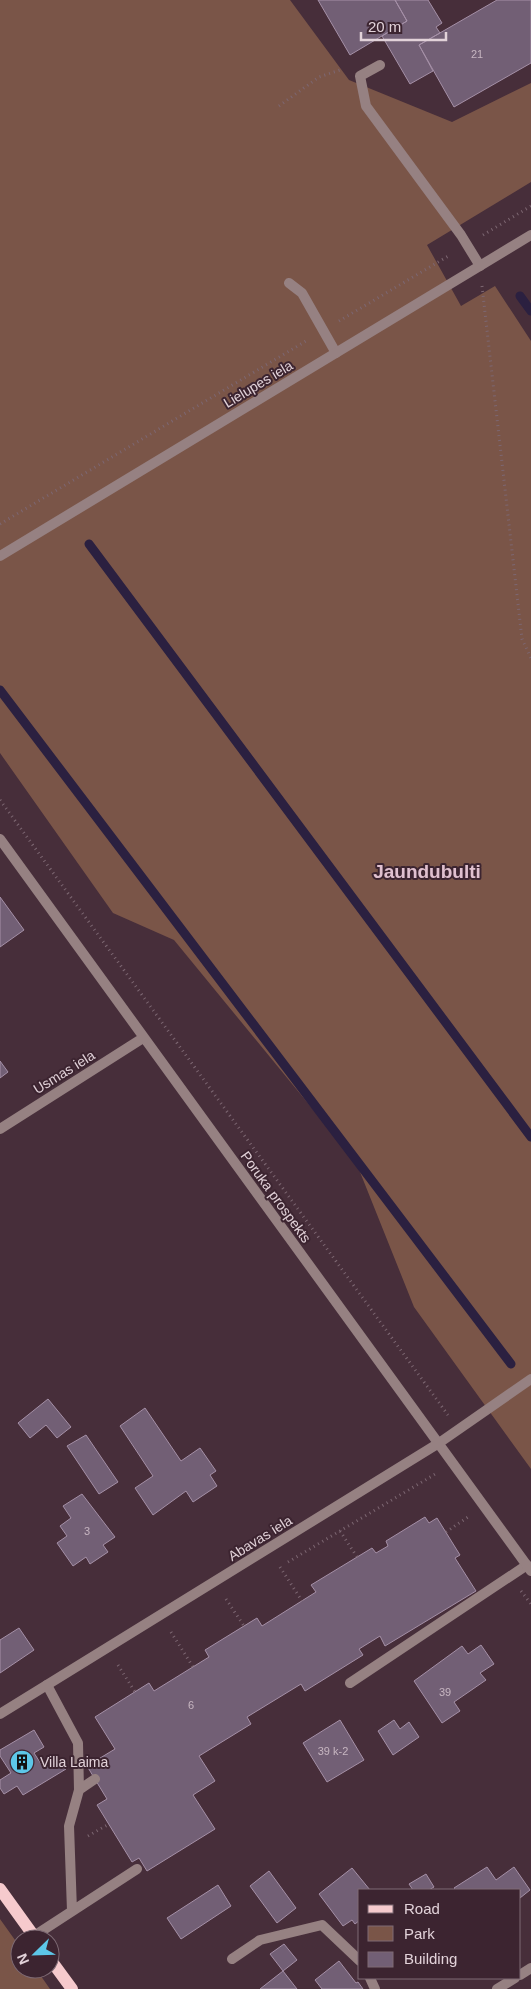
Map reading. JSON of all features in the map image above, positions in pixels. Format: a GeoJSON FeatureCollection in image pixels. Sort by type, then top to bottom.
{"type":"FeatureCollection","features":[{"type":"Feature","properties":{"kind":"main road"},"geometry":{"type":"LineString","coordinates":[[0,1889],[29,1929]]}},
{"type":"Feature","properties":{"kind":"main road"},"geometry":{"type":"LineString","coordinates":[[60,1973],[72,1989]]}},
{"type":"Feature","properties":{"kind":"street"},"geometry":{"type":"LineString","coordinates":[[380,65],[360,76],[366,106],[467,245],[480,266]]}},
{"type":"Feature","properties":{"kind":"street","name":"Lielupes iela"},"geometry":{"type":"LineString","coordinates":[[0,556],[531,235]]}},
{"type":"Feature","properties":{"kind":"street"},"geometry":{"type":"LineString","coordinates":[[289,283],[302,293],[336,353]]}},
{"type":"Feature","properties":{"kind":"street","name":"Poruka prospekts"},"geometry":{"type":"LineString","coordinates":[[0,839],[529,1568]]}},
{"type":"Feature","properties":{"kind":"street","name":"Usmas iela"},"geometry":{"type":"LineString","coordinates":[[0,1129],[143,1038]]}},
{"type":"Feature","properties":{"kind":"street","name":"Abavas iela"},"geometry":{"type":"LineString","coordinates":[[0,1714],[439,1443],[531,1379]]}},
{"type":"Feature","properties":{"kind":"street"},"geometry":{"type":"LineString","coordinates":[[350,1683],[529,1568]]}},
{"type":"Feature","properties":{"kind":"street"},"geometry":{"type":"LineString","coordinates":[[47,1685],[78,1743],[79,1790],[69,1826],[72,1911]]}},
{"type":"Feature","properties":{"kind":"street"},"geometry":{"type":"LineString","coordinates":[[79,1790],[95,1779]]}},
{"type":"Feature","properties":{"kind":"street"},"geometry":{"type":"LineString","coordinates":[[47,1929],[137,1869]]}},
{"type":"Feature","properties":{"kind":"street"},"geometry":{"type":"LineString","coordinates":[[232,1958],[260,1940],[322,1925],[358,1959]]}},
{"type":"Feature","properties":{"kind":"street"},"geometry":{"type":"LineString","coordinates":[[498,1989],[513,1979]]}},
{"type":"Feature","properties":{"kind":"path"},"geometry":{"type":"LineString","coordinates":[[279,106],[319,77],[346,68]]}},
{"type":"Feature","properties":{"kind":"path"},"geometry":{"type":"LineString","coordinates":[[0,524],[531,206]]}},
{"type":"Feature","properties":{"kind":"path"},"geometry":{"type":"LineString","coordinates":[[480,266],[522,639],[531,658]]}},
{"type":"Feature","properties":{"kind":"path"},"geometry":{"type":"LineString","coordinates":[[0,800],[458,1430]]}},
{"type":"Feature","properties":{"kind":"path"},"geometry":{"type":"LineString","coordinates":[[446,1532],[468,1517]]}},
{"type":"Feature","properties":{"kind":"path"},"geometry":{"type":"LineString","coordinates":[[340,1531],[357,1557]]}},
{"type":"Feature","properties":{"kind":"path"},"geometry":{"type":"LineString","coordinates":[[280,1567],[302,1601]]}},
{"type":"Feature","properties":{"kind":"path"},"geometry":{"type":"LineString","coordinates":[[226,1599],[244,1626]]}},
{"type":"Feature","properties":{"kind":"path"},"geometry":{"type":"LineString","coordinates":[[171,1632],[193,1667]]}},
{"type":"Feature","properties":{"kind":"path"},"geometry":{"type":"LineString","coordinates":[[117,1664],[135,1692]]}},
{"type":"Feature","properties":{"kind":"path"},"geometry":{"type":"LineString","coordinates":[[98,1830],[109,1824]]}},
{"type":"Feature","properties":{"kind":"green space"},"geometry":{"type":"Polygon","coordinates":[[[0,0],[290,0],[349,80],[452,122],[531,83],[531,182],[427,245],[461,306],[495,286],[531,341],[531,1469],[414,1307],[356,1162],[174,940],[113,913],[0,753],[0,0]]]}},
{"type":"Feature","properties":{"kind":"green space"},"geometry":{"type":"Polygon","coordinates":[[[0,1919],[10,1933],[10,1979],[43,1979],[50,1989],[0,1989],[0,1919]]]}},
{"type":"Feature","properties":{"kind":"building"},"geometry":{"type":"Polygon","coordinates":[[[318,0],[395,0],[407,21],[350,55],[318,0]]]}},
{"type":"Feature","properties":{"kind":"building"},"geometry":{"type":"Polygon","coordinates":[[[395,0],[428,0],[442,23],[436,27],[440,33],[419,45],[433,71],[410,84],[382,36],[407,21],[395,0]]]}},
{"type":"Feature","properties":{"kind":"building"},"geometry":{"type":"Polygon","coordinates":[[[497,0],[531,0],[531,63],[454,107],[419,45],[497,0]]]}},
{"type":"Feature","properties":{"kind":"building"},"geometry":{"type":"Polygon","coordinates":[[[0,897],[24,930],[0,947],[0,897]]]}},
{"type":"Feature","properties":{"kind":"building"},"geometry":{"type":"Polygon","coordinates":[[[0,1061],[8,1072],[0,1078],[0,1061]]]}},
{"type":"Feature","properties":{"kind":"building"},"geometry":{"type":"Polygon","coordinates":[[[48,1399],[71,1427],[57,1438],[46,1425],[30,1438],[18,1423],[48,1399]]]}},
{"type":"Feature","properties":{"kind":"building"},"geometry":{"type":"Polygon","coordinates":[[[145,1408],[181,1461],[200,1448],[216,1471],[210,1475],[217,1486],[193,1502],[186,1491],[153,1515],[135,1488],[153,1476],[120,1426],[145,1408]]]}},
{"type":"Feature","properties":{"kind":"building"},"geometry":{"type":"Polygon","coordinates":[[[86,1435],[118,1482],[99,1494],[67,1446],[86,1435]]]}},
{"type":"Feature","properties":{"kind":"building"},"geometry":{"type":"Polygon","coordinates":[[[82,1494],[115,1537],[103,1545],[108,1552],[90,1564],[86,1557],[73,1566],[57,1543],[67,1536],[60,1526],[71,1518],[63,1506],[82,1494]]]}},
{"type":"Feature","properties":{"kind":"building"},"geometry":{"type":"Polygon","coordinates":[[[425,1517],[429,1523],[437,1518],[460,1555],[455,1558],[476,1591],[385,1646],[380,1636],[359,1649],[363,1655],[305,1691],[301,1684],[247,1717],[251,1724],[199,1756],[215,1781],[193,1795],[215,1829],[147,1871],[139,1858],[132,1862],[97,1805],[107,1799],[87,1766],[115,1749],[95,1717],[149,1683],[154,1691],[209,1657],[205,1650],[257,1618],[262,1626],[316,1592],[311,1585],[372,1548],[376,1553],[388,1546],[386,1541],[425,1517]]]}},
{"type":"Feature","properties":{"kind":"building"},"geometry":{"type":"Polygon","coordinates":[[[19,1628],[34,1650],[0,1673],[0,1640],[19,1628]]]}},
{"type":"Feature","properties":{"kind":"building"},"geometry":{"type":"Polygon","coordinates":[[[481,1645],[494,1664],[480,1673],[486,1680],[454,1702],[460,1711],[442,1723],[414,1681],[462,1646],[468,1654],[481,1645]]]}},
{"type":"Feature","properties":{"kind":"building"},"geometry":{"type":"Polygon","coordinates":[[[340,1720],[364,1760],[327,1782],[303,1743],[340,1720]]]}},
{"type":"Feature","properties":{"kind":"building"},"geometry":{"type":"Polygon","coordinates":[[[394,1720],[400,1729],[409,1722],[419,1737],[393,1755],[378,1731],[394,1720]]]}},
{"type":"Feature","properties":{"kind":"building","name":"Villa Laima"},"geometry":{"type":"Polygon","coordinates":[[[34,1730],[44,1747],[34,1753],[43,1767],[59,1758],[66,1769],[23,1795],[17,1786],[4,1794],[0,1788],[0,1780],[11,1773],[0,1756],[0,1750],[34,1730]]]}},
{"type":"Feature","properties":{"kind":"building"},"geometry":{"type":"Polygon","coordinates":[[[487,1867],[496,1880],[514,1867],[530,1890],[521,1897],[521,1889],[454,1888],[487,1867]]]}},
{"type":"Feature","properties":{"kind":"building"},"geometry":{"type":"Polygon","coordinates":[[[352,1868],[369,1889],[358,1889],[358,1922],[355,1924],[352,1920],[343,1926],[319,1894],[352,1868]]]}},
{"type":"Feature","properties":{"kind":"building"},"geometry":{"type":"Polygon","coordinates":[[[269,1871],[296,1908],[277,1923],[250,1886],[269,1871]]]}},
{"type":"Feature","properties":{"kind":"building"},"geometry":{"type":"Polygon","coordinates":[[[426,1874],[434,1887],[431,1889],[412,1889],[409,1884],[426,1874]]]}},
{"type":"Feature","properties":{"kind":"building"},"geometry":{"type":"Polygon","coordinates":[[[218,1885],[231,1906],[181,1939],[167,1918],[218,1885]]]}},
{"type":"Feature","properties":{"kind":"building"},"geometry":{"type":"Polygon","coordinates":[[[284,1944],[297,1960],[283,1971],[270,1954],[284,1944]]]}},
{"type":"Feature","properties":{"kind":"building"},"geometry":{"type":"Polygon","coordinates":[[[339,1961],[363,1989],[322,1989],[315,1980],[339,1961]]]}},
{"type":"Feature","properties":{"kind":"building"},"geometry":{"type":"Polygon","coordinates":[[[283,1971],[297,1989],[260,1989],[283,1971]]]}},
{"type":"Feature","properties":{"kind":"waterway"},"geometry":{"type":"LineString","coordinates":[[520,296],[531,311]]}},
{"type":"Feature","properties":{"kind":"waterway"},"geometry":{"type":"LineString","coordinates":[[89,544],[531,1137]]}},
{"type":"Feature","properties":{"kind":"waterway"},"geometry":{"type":"LineString","coordinates":[[0,690],[511,1364]]}},
{"type":"Feature","properties":{"kind":"place","name":"Villa Laima"},"geometry":{"type":"Point","coordinates":[22,1762]}},
{"type":"Feature","properties":{"kind":"district","name":"Jaundubulti"},"geometry":{"type":"Point","coordinates":[427,871]}}]}
